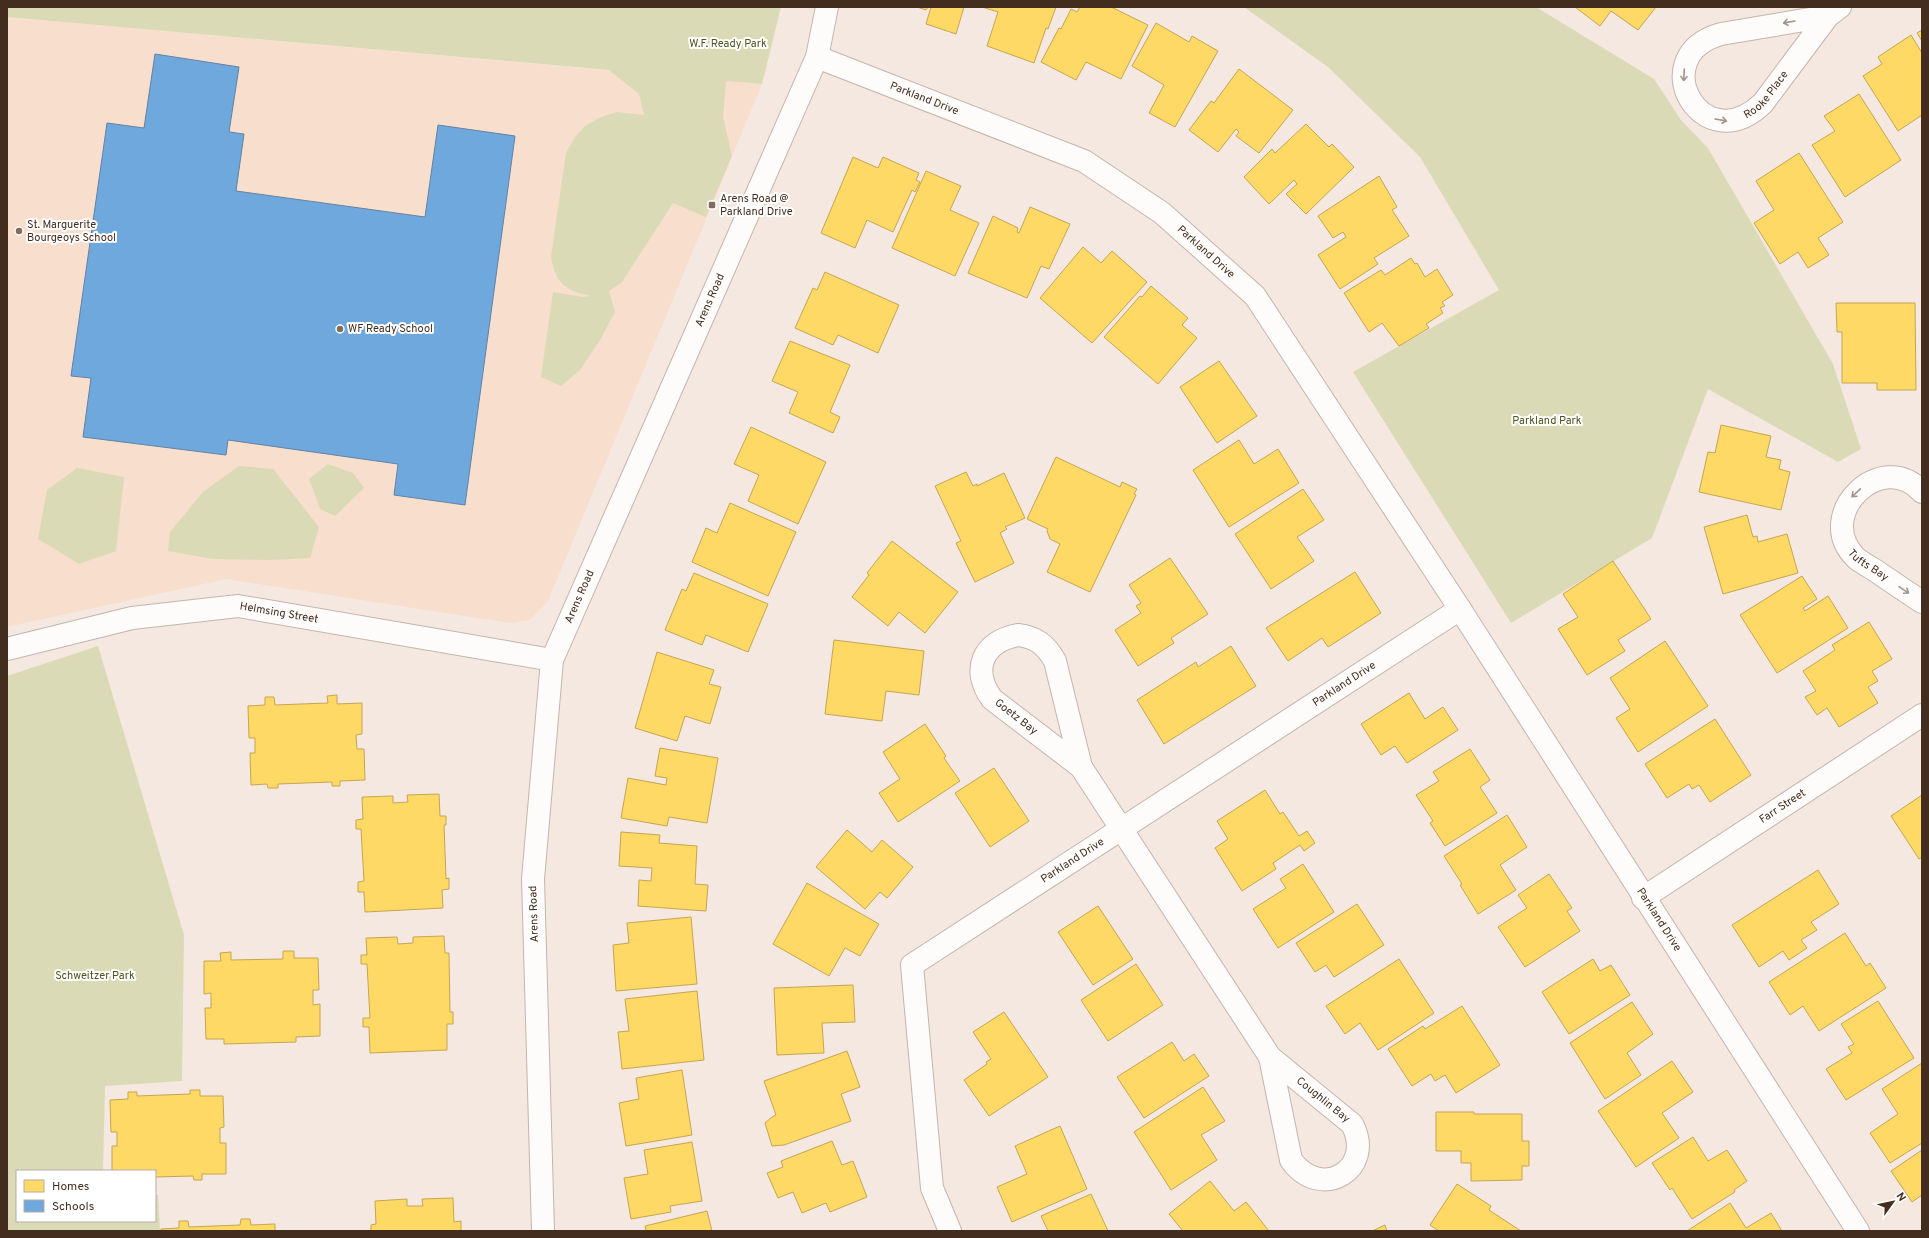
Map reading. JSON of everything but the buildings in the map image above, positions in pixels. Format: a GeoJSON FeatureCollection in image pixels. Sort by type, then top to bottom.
{"type":"FeatureCollection","features":[{"type":"Feature","properties":{"kind":"street","name":"Arens Road"},"geometry":{"type":"LineString","coordinates":[[543,1231],[533,879],[552,660],[817,57],[827,7]]}},
{"type":"Feature","properties":{"kind":"street","name":"Rooke Place"},"geometry":{"type":"LineString","coordinates":[[1834,11],[1763,103],[1752,113],[1740,120],[1718,120],[1698,111],[1689,100],[1684,86],[1684,72],[1688,58],[1696,46],[1707,38],[1834,11]]}},
{"type":"Feature","properties":{"kind":"street","name":"Parkland Drive"},"geometry":{"type":"LineString","coordinates":[[817,57],[1084,162],[1162,213],[1255,296],[1460,609],[1643,898],[1858,1231]]}},
{"type":"Feature","properties":{"kind":"street","name":"Tufts Bay"},"geometry":{"type":"LineString","coordinates":[[1922,492],[1905,480],[1891,478],[1876,480],[1863,486],[1851,498],[1844,512],[1842,528],[1846,544],[1856,558],[1922,602]]}},
{"type":"Feature","properties":{"kind":"street","name":"Helmsing Street"},"geometry":{"type":"LineString","coordinates":[[7,649],[132,618],[238,606],[552,660]]}},
{"type":"Feature","properties":{"kind":"street","name":"Parkland Drive"},"geometry":{"type":"LineString","coordinates":[[950,1231],[932,1188],[912,965],[1460,609]]}},
{"type":"Feature","properties":{"kind":"street","name":"Goetz Bay"},"geometry":{"type":"LineString","coordinates":[[1081,767],[992,699],[985,689],[982,677],[982,664],[987,652],[996,642],[1006,637],[1018,635],[1030,636],[1049,650],[1055,661],[1081,767],[1121,829]]}},
{"type":"Feature","properties":{"kind":"street","name":"Farr Street"},"geometry":{"type":"LineString","coordinates":[[1643,898],[1922,715]]}},
{"type":"Feature","properties":{"kind":"street","name":"Coughlin Bay"},"geometry":{"type":"LineString","coordinates":[[1121,829],[1270,1057],[1352,1124],[1358,1135],[1359,1146],[1356,1158],[1350,1168],[1342,1175],[1330,1180],[1319,1180],[1298,1170],[1291,1160],[1270,1057]]}},
{"type":"Feature","properties":{"kind":"shaded area","name":"WF Ready School"},"geometry":{"type":"Polygon","coordinates":[[[7,17],[762,84],[548,601],[530,620],[510,623],[226,579],[7,627],[7,17]]]}},
{"type":"Feature","properties":{"kind":"green space","name":"W.F. Ready Park"},"geometry":{"type":"Polygon","coordinates":[[[7,7],[781,7],[762,84],[726,81],[723,117],[732,156],[706,217],[673,203],[622,282],[609,291],[615,312],[600,340],[580,370],[561,386],[541,377],[553,292],[583,297],[591,296],[568,288],[563,284],[555,273],[551,257],[566,153],[575,137],[585,126],[599,118],[616,112],[644,115],[639,94],[609,70],[7,17],[7,7]]]}},
{"type":"Feature","properties":{"kind":"green space","name":"Parkland Park"},"geometry":{"type":"Polygon","coordinates":[[[1244,7],[1536,7],[1654,79],[1681,120],[1708,148],[1833,364],[1861,449],[1838,462],[1708,389],[1652,538],[1511,623],[1353,372],[1499,290],[1420,157],[1328,67],[1244,7]]]}},
{"type":"Feature","properties":{"kind":"green space"},"geometry":{"type":"Polygon","coordinates":[[[328,464],[353,473],[364,488],[335,516],[320,509],[309,479],[328,464]]]}},
{"type":"Feature","properties":{"kind":"green space"},"geometry":{"type":"Polygon","coordinates":[[[239,466],[273,469],[319,527],[310,558],[271,560],[213,559],[168,551],[170,532],[203,492],[239,466]]]}},
{"type":"Feature","properties":{"kind":"green space"},"geometry":{"type":"Polygon","coordinates":[[[77,468],[124,477],[116,551],[79,564],[38,539],[47,490],[77,468]]]}},
{"type":"Feature","properties":{"kind":"green space","name":"Schweitzer Park"},"geometry":{"type":"Polygon","coordinates":[[[98,646],[184,935],[182,1081],[105,1086],[103,1170],[16,1170],[16,1222],[156,1222],[156,1195],[158,1195],[160,1231],[7,1231],[7,676],[98,646]]]}},
{"type":"Feature","properties":{"kind":"place","name":"Arens Road @ Parkland Drive"},"geometry":{"type":"Point","coordinates":[712,205]}},
{"type":"Feature","properties":{"kind":"place","name":"St. Marguerite Bourgeoys School"},"geometry":{"type":"Point","coordinates":[19,231]}},
{"type":"Feature","properties":{"kind":"place","name":"WF Ready School"},"geometry":{"type":"Point","coordinates":[340,329]}}]}
